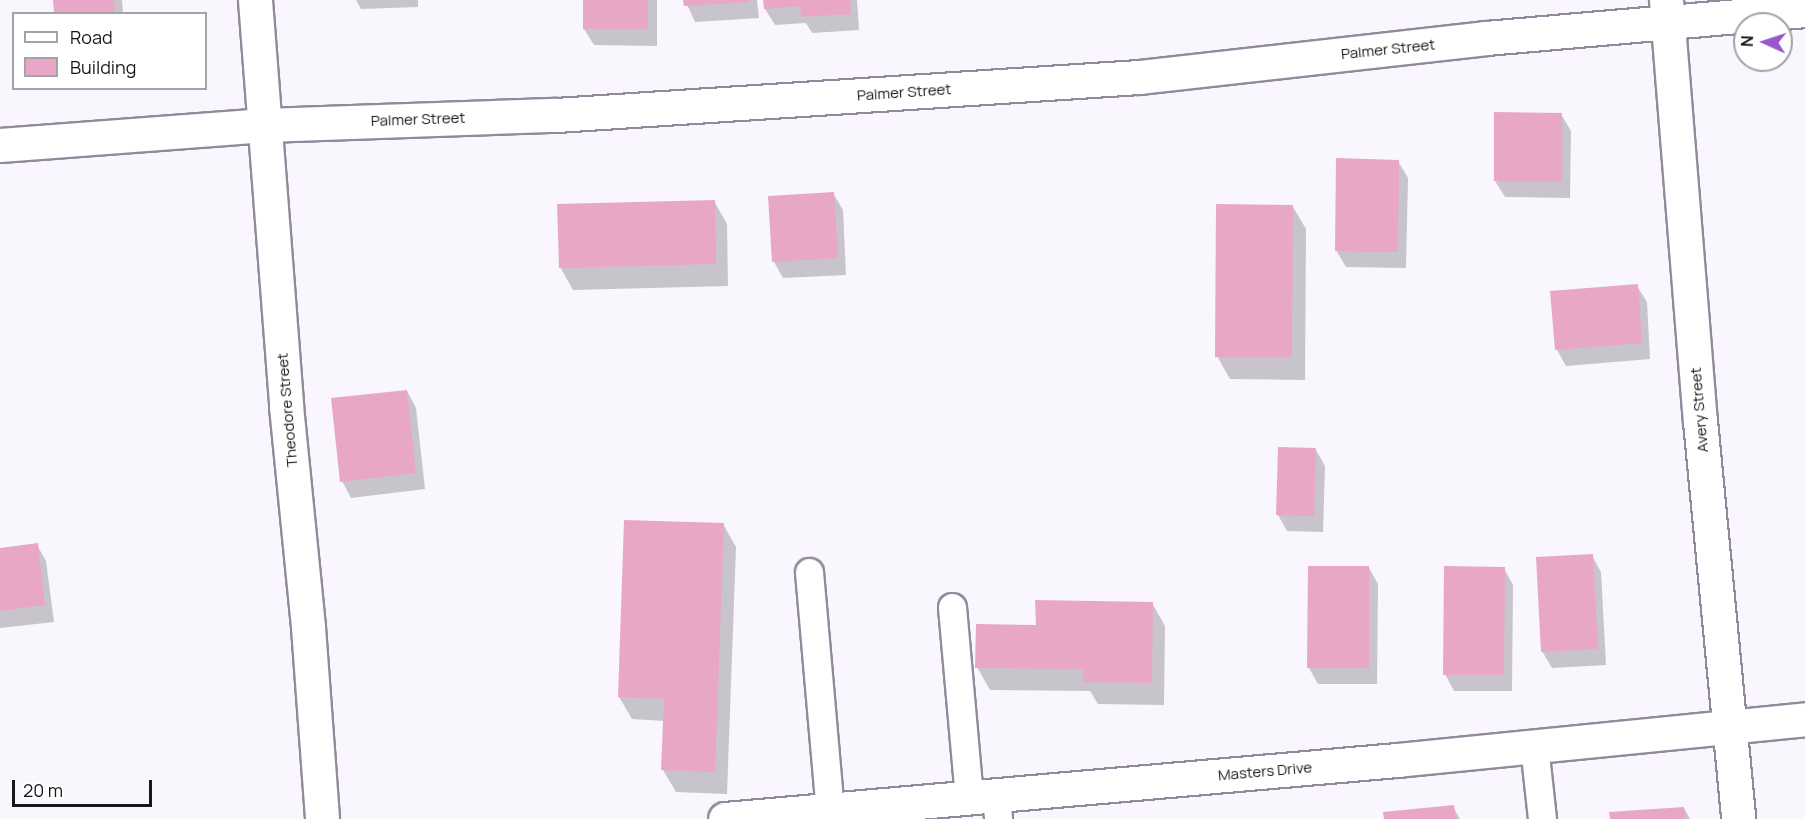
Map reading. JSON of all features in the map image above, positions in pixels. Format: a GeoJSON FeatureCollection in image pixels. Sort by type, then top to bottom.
{"type":"FeatureCollection","features":[{"type":"Feature","properties":{"kind":"street","name":"Theodore Street"},"geometry":{"type":"LineString","coordinates":[[255,0],[286,406],[308,627],[322,819]]}},
{"type":"Feature","properties":{"kind":"street","name":"Palmer Street"},"geometry":{"type":"LineString","coordinates":[[0,145],[265,125],[556,115],[1139,77],[1667,10],[1805,10]]}},
{"type":"Feature","properties":{"kind":"street","name":"Avery Street"},"geometry":{"type":"LineString","coordinates":[[1667,10],[1700,421],[1738,819]]}},
{"type":"Feature","properties":{"kind":"street","name":"Masters Drive"},"geometry":{"type":"LineString","coordinates":[[725,819],[830,810],[988,804],[1805,719]]}},
{"type":"Feature","properties":{"kind":"lane"},"geometry":{"type":"LineString","coordinates":[[809,572],[830,810]]}},
{"type":"Feature","properties":{"kind":"lane"},"geometry":{"type":"LineString","coordinates":[[952,607],[988,804]]}},
{"type":"Feature","properties":{"kind":"lane"},"geometry":{"type":"LineString","coordinates":[[1534,746],[1542,819]]}},
{"type":"Feature","properties":{"kind":"building"},"geometry":{"type":"Polygon","coordinates":[[[53,0],[114,0],[115,12],[54,12],[53,0]]]}},
{"type":"Feature","properties":{"kind":"building"},"geometry":{"type":"Polygon","coordinates":[[[583,0],[648,0],[648,29],[583,29],[583,0]]]}},
{"type":"Feature","properties":{"kind":"building"},"geometry":{"type":"Polygon","coordinates":[[[683,0],[750,0],[750,2],[684,6],[683,0]]]}},
{"type":"Feature","properties":{"kind":"building"},"geometry":{"type":"Polygon","coordinates":[[[763,0],[850,0],[851,14],[801,17],[800,6],[764,9],[763,0]]]}},
{"type":"Feature","properties":{"kind":"building"},"geometry":{"type":"Polygon","coordinates":[[[1494,112],[1562,113],[1562,182],[1494,181],[1494,112]]]}},
{"type":"Feature","properties":{"kind":"building"},"geometry":{"type":"Polygon","coordinates":[[[1336,158],[1399,160],[1398,252],[1335,251],[1336,158]]]}},
{"type":"Feature","properties":{"kind":"building"},"geometry":{"type":"Polygon","coordinates":[[[834,192],[838,258],[772,262],[768,196],[834,192]]]}},
{"type":"Feature","properties":{"kind":"building"},"geometry":{"type":"Polygon","coordinates":[[[715,200],[716,264],[559,268],[557,204],[715,200]]]}},
{"type":"Feature","properties":{"kind":"building"},"geometry":{"type":"Polygon","coordinates":[[[1216,204],[1293,205],[1292,357],[1215,357],[1216,204]]]}},
{"type":"Feature","properties":{"kind":"building"},"geometry":{"type":"Polygon","coordinates":[[[1638,284],[1642,343],[1555,350],[1550,291],[1638,284]]]}},
{"type":"Feature","properties":{"kind":"building"},"geometry":{"type":"Polygon","coordinates":[[[407,390],[416,473],[340,482],[331,398],[407,390]]]}},
{"type":"Feature","properties":{"kind":"building"},"geometry":{"type":"Polygon","coordinates":[[[1278,447],[1316,448],[1314,516],[1276,515],[1278,447]]]}},
{"type":"Feature","properties":{"kind":"building"},"geometry":{"type":"Polygon","coordinates":[[[624,520],[724,523],[715,772],[661,770],[664,699],[618,697],[624,520]]]}},
{"type":"Feature","properties":{"kind":"building"},"geometry":{"type":"Polygon","coordinates":[[[38,543],[45,605],[0,611],[0,548],[38,543]]]}},
{"type":"Feature","properties":{"kind":"building"},"geometry":{"type":"Polygon","coordinates":[[[1593,554],[1598,649],[1541,652],[1536,557],[1593,554]]]}},
{"type":"Feature","properties":{"kind":"building"},"geometry":{"type":"Polygon","coordinates":[[[1308,566],[1369,566],[1369,668],[1307,668],[1308,566]]]}},
{"type":"Feature","properties":{"kind":"building"},"geometry":{"type":"Polygon","coordinates":[[[1444,566],[1505,567],[1504,675],[1443,675],[1444,566]]]}},
{"type":"Feature","properties":{"kind":"building"},"geometry":{"type":"Polygon","coordinates":[[[1035,600],[1153,602],[1152,683],[1083,682],[1083,669],[975,668],[976,624],[1036,625],[1035,600]]]}},
{"type":"Feature","properties":{"kind":"building"},"geometry":{"type":"Polygon","coordinates":[[[1454,805],[1456,819],[1384,819],[1383,812],[1454,805]]]}},
{"type":"Feature","properties":{"kind":"building"},"geometry":{"type":"Polygon","coordinates":[[[1684,807],[1685,819],[1610,819],[1609,812],[1684,807]]]}}]}
